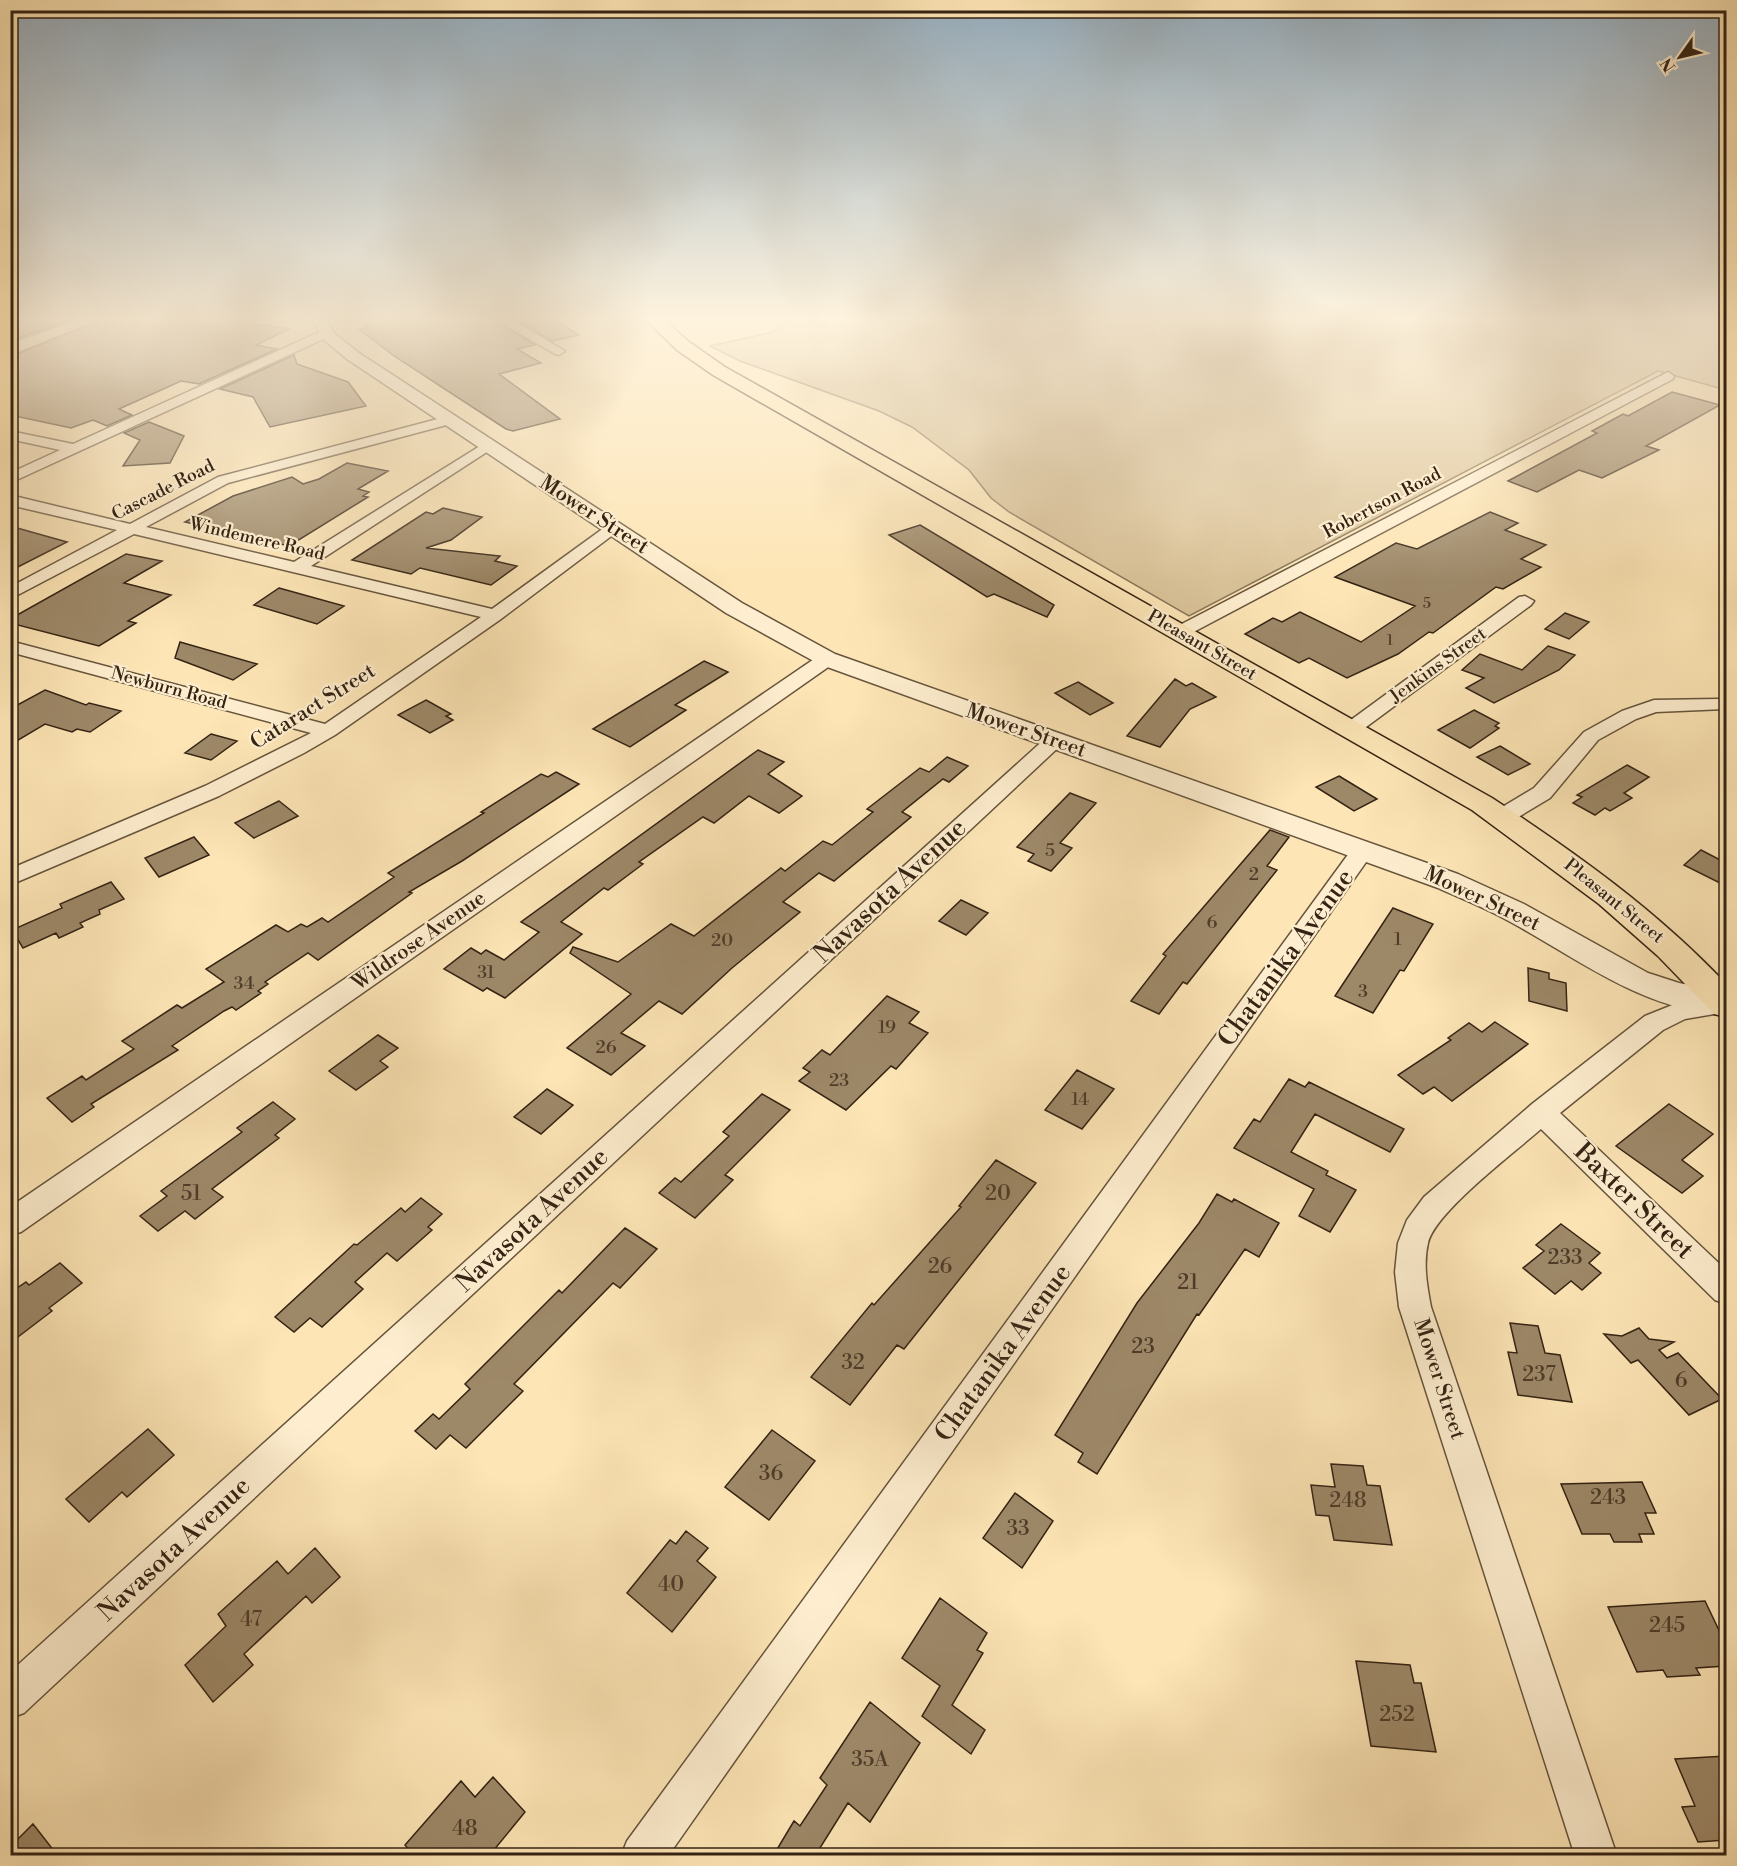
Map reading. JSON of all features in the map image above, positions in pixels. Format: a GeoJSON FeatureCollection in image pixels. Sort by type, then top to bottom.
{"type":"FeatureCollection","features":[{"type":"Feature","properties":{"kind":"main road","name":"Pleasant Street"},"geometry":{"type":"LineString","coordinates":[[781,406],[1502,817],[1611,894],[1680,956],[1726,1004]]}},
{"type":"Feature","properties":{"kind":"street"},"geometry":{"type":"LineString","coordinates":[[10,479],[161,406]]}},
{"type":"Feature","properties":{"kind":"street","name":"Mower Street"},"geometry":{"type":"LineString","coordinates":[[428,406],[746,615],[827,659],[1448,881],[1514,911],[1636,981],[1678,994],[1726,1004]]}},
{"type":"Feature","properties":{"kind":"street","name":"Robertson Road"},"geometry":{"type":"LineString","coordinates":[[1180,632],[1611,406]]}},
{"type":"Feature","properties":{"kind":"street","name":"Cascade Road"},"geometry":{"type":"LineString","coordinates":[[10,594],[223,480],[449,420]]}},
{"type":"Feature","properties":{"kind":"street"},"geometry":{"type":"LineString","coordinates":[[10,435],[74,449]]}},
{"type":"Feature","properties":{"kind":"street"},"geometry":{"type":"LineString","coordinates":[[297,568],[488,445]]}},
{"type":"Feature","properties":{"kind":"street","name":"Windemere Road"},"geometry":{"type":"LineString","coordinates":[[10,500],[495,615]]}},
{"type":"Feature","properties":{"kind":"street","name":"Cataract Street"},"geometry":{"type":"LineString","coordinates":[[10,878],[21,865],[242,777],[328,731],[495,615],[614,528]]}},
{"type":"Feature","properties":{"kind":"street","name":"Jenkins Street"},"geometry":{"type":"LineString","coordinates":[[1351,729],[1525,601]]}},
{"type":"Feature","properties":{"kind":"street","name":"Newburn Road"},"geometry":{"type":"LineString","coordinates":[[10,646],[328,731]]}},
{"type":"Feature","properties":{"kind":"street","name":"Wildrose Avenue"},"geometry":{"type":"LineString","coordinates":[[10,1223],[827,659]]}},
{"type":"Feature","properties":{"kind":"street"},"geometry":{"type":"LineString","coordinates":[[1502,817],[1542,792],[1591,736],[1629,715],[1654,706],[1718,705]]}},
{"type":"Feature","properties":{"kind":"street","name":"Navasota Avenue"},"geometry":{"type":"LineString","coordinates":[[10,1699],[1054,741]]}},
{"type":"Feature","properties":{"kind":"street","name":"Chatanika Avenue"},"geometry":{"type":"LineString","coordinates":[[642,1856],[1363,850]]}},
{"type":"Feature","properties":{"kind":"street","name":"Mower Street"},"geometry":{"type":"LineString","coordinates":[[1596,1856],[1411,1290],[1413,1243],[1425,1216],[1444,1196],[1542,1112],[1654,1023],[1680,1011],[1726,1004]]}},
{"type":"Feature","properties":{"kind":"street","name":"Baxter Street"},"geometry":{"type":"LineString","coordinates":[[1542,1112],[1726,1290]]}},
{"type":"Feature","properties":{"kind":"shaded area"},"geometry":{"type":"Polygon","coordinates":[[[865,406],[1591,406],[1189,616],[1009,512],[991,498],[969,470],[912,427],[865,406]]]}},
{"type":"Feature","properties":{"kind":"building"},"geometry":{"type":"Polygon","coordinates":[[[10,406],[125,406],[119,409],[132,415],[107,426],[93,420],[71,428],[10,415],[10,406]]]}},
{"type":"Feature","properties":{"kind":"building"},"geometry":{"type":"Polygon","coordinates":[[[258,406],[366,406],[270,427],[258,406]]]}},
{"type":"Feature","properties":{"kind":"building"},"geometry":{"type":"Polygon","coordinates":[[[471,406],[542,406],[560,419],[513,431],[506,429],[471,406]]]}},
{"type":"Feature","properties":{"kind":"building"},"geometry":{"type":"Polygon","coordinates":[[[1646,406],[1718,406],[1646,446],[1659,450],[1602,478],[1579,470],[1537,492],[1508,481],[1597,433],[1592,431],[1623,414],[1628,416],[1646,406]]]}},
{"type":"Feature","properties":{"kind":"building"},"geometry":{"type":"Polygon","coordinates":[[[149,422],[184,436],[170,463],[123,466],[140,440],[124,433],[149,422]]]}},
{"type":"Feature","properties":{"kind":"building"},"geometry":{"type":"Polygon","coordinates":[[[347,463],[388,471],[358,489],[369,492],[363,496],[368,497],[289,546],[185,522],[233,496],[292,477],[303,484],[319,479],[347,463]]]}},
{"type":"Feature","properties":{"kind":"building"},"geometry":{"type":"Polygon","coordinates":[[[443,508],[482,517],[451,540],[426,548],[500,556],[495,561],[517,566],[491,585],[420,568],[411,574],[352,560],[426,512],[433,514],[443,508]]]}},
{"type":"Feature","properties":{"kind":"building"},"geometry":{"type":"Polygon","coordinates":[[[1490,512],[1518,523],[1505,530],[1546,545],[1521,559],[1541,567],[1503,589],[1496,587],[1433,633],[1429,632],[1398,654],[1347,678],[1309,658],[1299,663],[1245,634],[1273,618],[1282,622],[1300,612],[1361,642],[1415,606],[1335,577],[1396,543],[1417,549],[1490,512]]]}},
{"type":"Feature","properties":{"kind":"building"},"geometry":{"type":"Polygon","coordinates":[[[920,525],[1054,605],[1047,617],[994,594],[987,597],[889,535],[920,525]]]}},
{"type":"Feature","properties":{"kind":"building"},"geometry":{"type":"Polygon","coordinates":[[[10,526],[67,542],[10,571],[10,526]]]}},
{"type":"Feature","properties":{"kind":"building"},"geometry":{"type":"Polygon","coordinates":[[[126,554],[162,561],[124,583],[171,595],[128,621],[136,623],[99,646],[10,623],[10,619],[126,554]]]}},
{"type":"Feature","properties":{"kind":"building"},"geometry":{"type":"Polygon","coordinates":[[[279,588],[344,606],[317,624],[254,605],[279,588]]]}},
{"type":"Feature","properties":{"kind":"building"},"geometry":{"type":"Polygon","coordinates":[[[1565,613],[1589,622],[1569,639],[1545,629],[1565,613]]]}},
{"type":"Feature","properties":{"kind":"building"},"geometry":{"type":"Polygon","coordinates":[[[180,642],[257,664],[233,680],[175,658],[180,642]]]}},
{"type":"Feature","properties":{"kind":"building"},"geometry":{"type":"Polygon","coordinates":[[[1548,646],[1575,655],[1559,670],[1494,703],[1466,688],[1484,678],[1462,670],[1480,654],[1522,670],[1548,646]]]}},
{"type":"Feature","properties":{"kind":"building"},"geometry":{"type":"Polygon","coordinates":[[[704,661],[728,672],[675,705],[686,710],[630,747],[593,729],[704,661]]]}},
{"type":"Feature","properties":{"kind":"building"},"geometry":{"type":"Polygon","coordinates":[[[1175,679],[1186,686],[1192,683],[1216,697],[1190,709],[1160,747],[1127,736],[1175,679]]]}},
{"type":"Feature","properties":{"kind":"building"},"geometry":{"type":"Polygon","coordinates":[[[1078,682],[1113,703],[1090,715],[1055,693],[1078,682]]]}},
{"type":"Feature","properties":{"kind":"building"},"geometry":{"type":"Polygon","coordinates":[[[45,690],[86,705],[89,703],[121,711],[90,732],[77,729],[72,732],[45,724],[10,745],[10,709],[45,690]]]}},
{"type":"Feature","properties":{"kind":"building"},"geometry":{"type":"Polygon","coordinates":[[[426,700],[451,714],[446,716],[453,720],[430,733],[398,715],[426,700]]]}},
{"type":"Feature","properties":{"kind":"building"},"geometry":{"type":"Polygon","coordinates":[[[1474,710],[1499,723],[1495,726],[1499,728],[1470,748],[1438,730],[1474,710]]]}},
{"type":"Feature","properties":{"kind":"building"},"geometry":{"type":"Polygon","coordinates":[[[211,734],[237,741],[211,760],[185,753],[211,734]]]}},
{"type":"Feature","properties":{"kind":"building"},"geometry":{"type":"Polygon","coordinates":[[[1500,746],[1530,764],[1508,775],[1477,757],[1500,746]]]}},
{"type":"Feature","properties":{"kind":"building"},"geometry":{"type":"Polygon","coordinates":[[[758,750],[784,762],[768,774],[802,796],[779,813],[749,796],[714,823],[703,817],[639,862],[643,864],[608,890],[604,888],[561,922],[582,934],[505,998],[487,988],[483,991],[444,969],[471,948],[481,954],[486,950],[504,960],[539,932],[521,922],[758,750]]]}},
{"type":"Feature","properties":{"kind":"building"},"geometry":{"type":"Polygon","coordinates":[[[947,757],[968,766],[949,782],[943,779],[902,812],[911,817],[834,881],[819,873],[783,902],[800,912],[732,968],[682,1014],[659,1001],[621,1033],[645,1046],[611,1075],[567,1048],[631,994],[570,953],[573,947],[618,962],[671,924],[694,936],[781,868],[785,871],[823,841],[832,845],[873,812],[867,809],[920,768],[929,772],[947,757]]]}},
{"type":"Feature","properties":{"kind":"building"},"geometry":{"type":"Polygon","coordinates":[[[1627,765],[1649,777],[1624,793],[1632,798],[1610,811],[1605,808],[1595,815],[1573,803],[1582,797],[1577,795],[1627,765]]]}},
{"type":"Feature","properties":{"kind":"building"},"geometry":{"type":"Polygon","coordinates":[[[556,772],[579,784],[462,861],[409,892],[412,893],[318,960],[308,953],[265,982],[268,984],[258,991],[261,993],[236,1010],[232,1007],[224,1011],[172,1046],[178,1050],[91,1104],[94,1107],[72,1122],[47,1098],[82,1076],[86,1080],[134,1049],[122,1041],[177,1005],[182,1008],[224,982],[206,969],[276,925],[288,932],[301,924],[307,927],[322,918],[328,922],[394,877],[388,873],[541,774],[548,777],[556,772]]]}},
{"type":"Feature","properties":{"kind":"building"},"geometry":{"type":"Polygon","coordinates":[[[1339,776],[1377,799],[1354,811],[1316,787],[1339,776]]]}},
{"type":"Feature","properties":{"kind":"building"},"geometry":{"type":"Polygon","coordinates":[[[1070,793],[1096,803],[1060,843],[1072,848],[1051,871],[1028,861],[1034,854],[1017,847],[1070,793]]]}},
{"type":"Feature","properties":{"kind":"building"},"geometry":{"type":"Polygon","coordinates":[[[279,801],[298,816],[254,838],[235,823],[279,801]]]}},
{"type":"Feature","properties":{"kind":"building"},"geometry":{"type":"Polygon","coordinates":[[[1270,830],[1289,837],[1267,866],[1277,870],[1187,984],[1183,982],[1159,1014],[1131,1001],[1166,956],[1163,954],[1270,830]]]}},
{"type":"Feature","properties":{"kind":"building"},"geometry":{"type":"Polygon","coordinates":[[[194,837],[209,855],[159,877],[145,858],[194,837]]]}},
{"type":"Feature","properties":{"kind":"building"},"geometry":{"type":"Polygon","coordinates":[[[1701,850],[1726,863],[1726,886],[1684,865],[1701,850]]]}},
{"type":"Feature","properties":{"kind":"building"},"geometry":{"type":"Polygon","coordinates":[[[111,882],[124,899],[99,910],[100,914],[80,923],[83,927],[59,938],[56,933],[23,948],[12,930],[62,908],[60,904],[111,882]]]}},
{"type":"Feature","properties":{"kind":"building"},"geometry":{"type":"Polygon","coordinates":[[[961,900],[988,913],[966,935],[939,921],[961,900]]]}},
{"type":"Feature","properties":{"kind":"building"},"geometry":{"type":"Polygon","coordinates":[[[1393,908],[1433,924],[1404,971],[1400,970],[1373,1013],[1335,996],[1393,908]]]}},
{"type":"Feature","properties":{"kind":"building"},"geometry":{"type":"Polygon","coordinates":[[[1528,968],[1549,973],[1549,979],[1566,983],[1567,1011],[1529,1001],[1528,968]]]}},
{"type":"Feature","properties":{"kind":"building"},"geometry":{"type":"Polygon","coordinates":[[[887,996],[919,1012],[909,1023],[928,1033],[896,1069],[891,1066],[846,1110],[799,1081],[810,1072],[803,1068],[822,1050],[830,1055],[887,996]]]}},
{"type":"Feature","properties":{"kind":"building"},"geometry":{"type":"Polygon","coordinates":[[[1495,1022],[1528,1044],[1452,1101],[1434,1087],[1423,1094],[1398,1075],[1451,1040],[1448,1038],[1469,1023],[1482,1032],[1495,1022]]]}},
{"type":"Feature","properties":{"kind":"building"},"geometry":{"type":"Polygon","coordinates":[[[378,1035],[398,1048],[380,1061],[388,1067],[356,1090],[329,1071],[378,1035]]]}},
{"type":"Feature","properties":{"kind":"building"},"geometry":{"type":"Polygon","coordinates":[[[1077,1070],[1114,1089],[1082,1129],[1045,1110],[1077,1070]]]}},
{"type":"Feature","properties":{"kind":"building"},"geometry":{"type":"Polygon","coordinates":[[[1289,1079],[1305,1087],[1309,1082],[1404,1129],[1390,1152],[1315,1114],[1291,1152],[1328,1171],[1326,1175],[1356,1190],[1330,1232],[1299,1216],[1314,1189],[1234,1148],[1254,1119],[1260,1122],[1289,1079]]]}},
{"type":"Feature","properties":{"kind":"building"},"geometry":{"type":"Polygon","coordinates":[[[547,1089],[573,1105],[541,1134],[514,1117],[547,1089]]]}},
{"type":"Feature","properties":{"kind":"building"},"geometry":{"type":"Polygon","coordinates":[[[762,1094],[790,1110],[725,1175],[733,1180],[695,1218],[659,1193],[675,1178],[681,1182],[729,1136],[723,1132],[762,1094]]]}},
{"type":"Feature","properties":{"kind":"building"},"geometry":{"type":"Polygon","coordinates":[[[273,1102],[295,1119],[275,1135],[279,1138],[212,1189],[223,1197],[195,1219],[185,1211],[158,1231],[140,1216],[167,1196],[161,1191],[242,1132],[237,1128],[273,1102]]]}},
{"type":"Feature","properties":{"kind":"building"},"geometry":{"type":"Polygon","coordinates":[[[1669,1104],[1713,1134],[1682,1160],[1703,1176],[1682,1193],[1616,1146],[1669,1104]]]}},
{"type":"Feature","properties":{"kind":"building"},"geometry":{"type":"Polygon","coordinates":[[[996,1160],[1036,1183],[904,1349],[897,1345],[850,1405],[811,1377],[872,1303],[874,1305],[961,1207],[959,1206],[996,1160]]]}},
{"type":"Feature","properties":{"kind":"building"},"geometry":{"type":"Polygon","coordinates":[[[1217,1194],[1232,1202],[1234,1199],[1279,1223],[1259,1257],[1245,1249],[1199,1315],[1197,1314],[1097,1474],[1078,1462],[1083,1453],[1055,1435],[1137,1303],[1199,1223],[1217,1194]]]}},
{"type":"Feature","properties":{"kind":"building"},"geometry":{"type":"Polygon","coordinates":[[[421,1198],[442,1214],[428,1227],[432,1230],[397,1261],[387,1253],[355,1282],[363,1289],[322,1327],[310,1318],[294,1332],[275,1317],[354,1244],[357,1245],[401,1208],[405,1212],[421,1198]]]}},
{"type":"Feature","properties":{"kind":"building"},"geometry":{"type":"Polygon","coordinates":[[[1561,1224],[1600,1253],[1589,1263],[1601,1273],[1582,1290],[1571,1281],[1555,1294],[1523,1268],[1544,1251],[1536,1245],[1561,1224]]]}},
{"type":"Feature","properties":{"kind":"building"},"geometry":{"type":"Polygon","coordinates":[[[625,1228],[657,1249],[620,1288],[613,1283],[514,1384],[523,1391],[466,1448],[450,1435],[436,1449],[415,1431],[433,1414],[439,1419],[470,1389],[465,1384],[559,1290],[562,1293],[625,1228]]]}},
{"type":"Feature","properties":{"kind":"building"},"geometry":{"type":"Polygon","coordinates":[[[60,1263],[82,1283],[49,1308],[52,1311],[10,1343],[10,1293],[26,1282],[29,1285],[60,1263]]]}},
{"type":"Feature","properties":{"kind":"building"},"geometry":{"type":"Polygon","coordinates":[[[1510,1323],[1538,1326],[1545,1353],[1560,1355],[1572,1402],[1518,1395],[1508,1352],[1517,1353],[1510,1323]]]}},
{"type":"Feature","properties":{"kind":"building"},"geometry":{"type":"Polygon","coordinates":[[[1639,1328],[1649,1339],[1674,1342],[1659,1350],[1667,1358],[1678,1353],[1722,1399],[1689,1415],[1638,1360],[1631,1363],[1604,1334],[1622,1336],[1639,1328]]]}},
{"type":"Feature","properties":{"kind":"building"},"geometry":{"type":"Polygon","coordinates":[[[148,1429],[174,1455],[127,1497],[122,1492],[89,1522],[66,1499],[148,1429]]]}},
{"type":"Feature","properties":{"kind":"building"},"geometry":{"type":"Polygon","coordinates":[[[772,1430],[815,1461],[769,1520],[725,1487],[772,1430]]]}},
{"type":"Feature","properties":{"kind":"building"},"geometry":{"type":"Polygon","coordinates":[[[1331,1464],[1363,1466],[1367,1485],[1380,1486],[1392,1545],[1334,1540],[1329,1516],[1316,1515],[1311,1485],[1335,1487],[1331,1464]]]}},
{"type":"Feature","properties":{"kind":"building"},"geometry":{"type":"Polygon","coordinates":[[[1642,1482],[1656,1513],[1645,1513],[1654,1534],[1639,1534],[1642,1542],[1614,1542],[1610,1534],[1582,1534],[1561,1484],[1642,1482]]]}},
{"type":"Feature","properties":{"kind":"building"},"geometry":{"type":"Polygon","coordinates":[[[1015,1493],[1053,1521],[1022,1568],[983,1538],[1015,1493]]]}},
{"type":"Feature","properties":{"kind":"building"},"geometry":{"type":"Polygon","coordinates":[[[686,1531],[708,1548],[697,1561],[716,1577],[672,1632],[627,1593],[670,1540],[676,1544],[686,1531]]]}},
{"type":"Feature","properties":{"kind":"building"},"geometry":{"type":"Polygon","coordinates":[[[315,1548],[340,1577],[312,1603],[306,1596],[244,1654],[253,1665],[213,1702],[185,1665],[226,1626],[218,1614],[277,1561],[288,1574],[315,1548]]]}},
{"type":"Feature","properties":{"kind":"building"},"geometry":{"type":"Polygon","coordinates":[[[940,1598],[987,1633],[977,1650],[983,1653],[952,1705],[985,1730],[971,1754],[922,1716],[940,1686],[902,1658],[940,1598]]]}},
{"type":"Feature","properties":{"kind":"building"},"geometry":{"type":"Polygon","coordinates":[[[1705,1601],[1726,1645],[1726,1666],[1696,1668],[1700,1675],[1667,1677],[1663,1670],[1637,1672],[1608,1607],[1705,1601]]]}},
{"type":"Feature","properties":{"kind":"building"},"geometry":{"type":"Polygon","coordinates":[[[1356,1661],[1410,1665],[1414,1683],[1421,1683],[1436,1752],[1371,1746],[1356,1661]]]}},
{"type":"Feature","properties":{"kind":"building"},"geometry":{"type":"Polygon","coordinates":[[[870,1702],[920,1743],[870,1822],[848,1803],[815,1856],[773,1856],[794,1821],[800,1826],[827,1785],[820,1778],[870,1702]]]}},
{"type":"Feature","properties":{"kind":"building"},"geometry":{"type":"Polygon","coordinates":[[[1726,1756],[1726,1840],[1698,1842],[1682,1807],[1695,1806],[1675,1759],[1726,1756]]]}},
{"type":"Feature","properties":{"kind":"building"},"geometry":{"type":"Polygon","coordinates":[[[493,1777],[525,1812],[489,1856],[414,1856],[405,1845],[461,1781],[475,1797],[493,1777]]]}},
{"type":"Feature","properties":{"kind":"building"},"geometry":{"type":"Polygon","coordinates":[[[33,1824],[58,1856],[10,1856],[10,1847],[33,1824]]]}}]}
